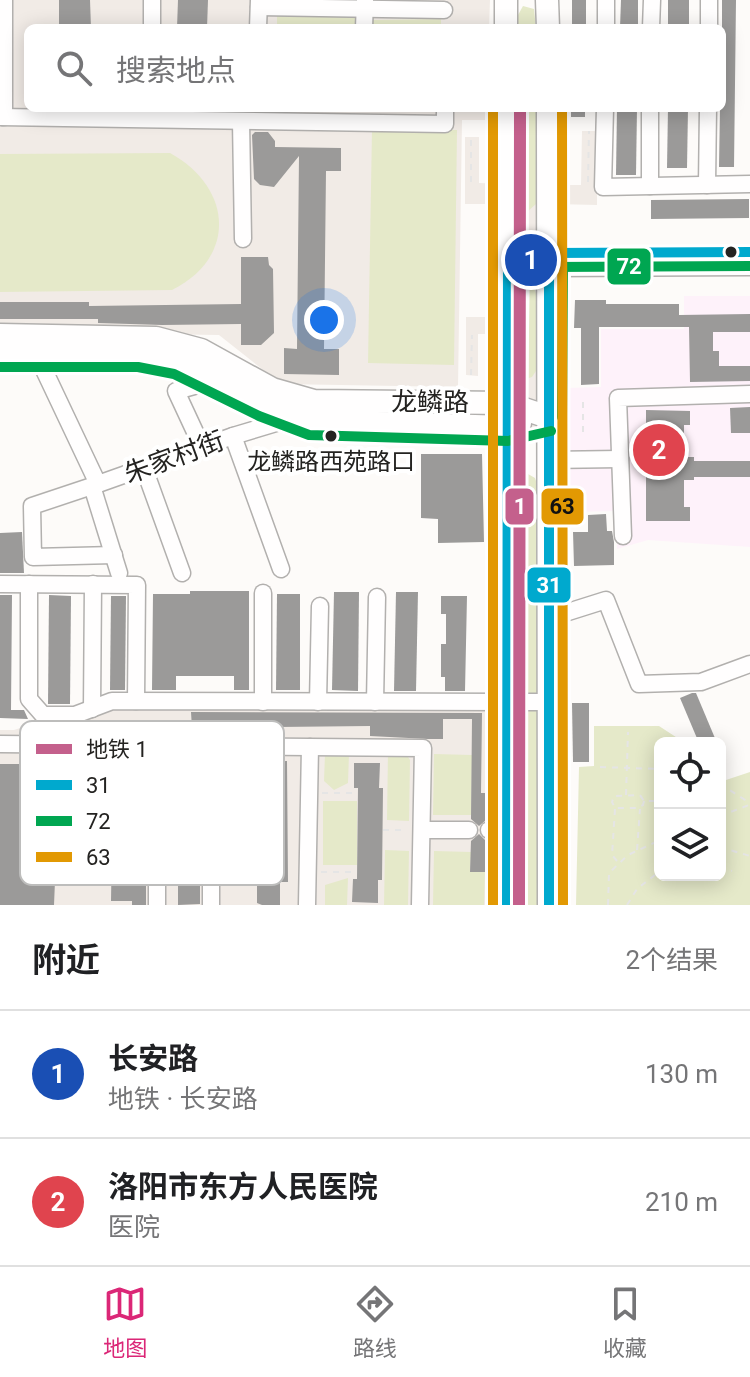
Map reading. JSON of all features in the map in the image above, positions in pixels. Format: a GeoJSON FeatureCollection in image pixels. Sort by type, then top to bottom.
{"type":"FeatureCollection","features":[{"type":"Feature","properties":{"kind":"main road"},"geometry":{"type":"LineString","coordinates":[[506,0],[506,24]]}},
{"type":"Feature","properties":{"kind":"main road"},"geometry":{"type":"LineString","coordinates":[[547,0],[548,24]]}},
{"type":"Feature","properties":{"kind":"main road"},"geometry":{"type":"LineString","coordinates":[[507,112],[506,703],[498,830],[507,905]]}},
{"type":"Feature","properties":{"kind":"main road"},"geometry":{"type":"LineString","coordinates":[[548,112],[549,905]]}},
{"type":"Feature","properties":{"kind":"main road"},"geometry":{"type":"LineString","coordinates":[[549,259],[750,252]]}},
{"type":"Feature","properties":{"kind":"main road"},"geometry":{"type":"LineString","coordinates":[[508,257],[750,264]]}},
{"type":"Feature","properties":{"kind":"main road","name":"龙鳞路"},"geometry":{"type":"LineString","coordinates":[[0,335],[139,337],[175,342],[221,360],[272,389],[314,401],[506,403],[548,417]]}},
{"type":"Feature","properties":{"kind":"main road","name":"龙鳞路"},"geometry":{"type":"LineString","coordinates":[[0,353],[139,353],[178,361],[265,404],[311,421],[507,427],[548,417]]}},
{"type":"Feature","properties":{"kind":"street"},"geometry":{"type":"LineString","coordinates":[[4,0],[2,117],[362,115],[445,124],[445,112]]}},
{"type":"Feature","properties":{"kind":"street"},"geometry":{"type":"LineString","coordinates":[[152,0],[152,24]]}},
{"type":"Feature","properties":{"kind":"street"},"geometry":{"type":"LineString","coordinates":[[606,0],[606,24]]}},
{"type":"Feature","properties":{"kind":"street"},"geometry":{"type":"LineString","coordinates":[[651,24],[652,0]]}},
{"type":"Feature","properties":{"kind":"street"},"geometry":{"type":"LineString","coordinates":[[709,0],[709,24]]}},
{"type":"Feature","properties":{"kind":"street"},"geometry":{"type":"LineString","coordinates":[[258,24],[259,4],[444,5]]}},
{"type":"Feature","properties":{"kind":"street"},"geometry":{"type":"LineString","coordinates":[[605,112],[603,187],[750,184]]}},
{"type":"Feature","properties":{"kind":"street"},"geometry":{"type":"LineString","coordinates":[[650,112],[650,186]]}},
{"type":"Feature","properties":{"kind":"street"},"geometry":{"type":"LineString","coordinates":[[707,185],[708,112]]}},
{"type":"Feature","properties":{"kind":"street"},"geometry":{"type":"LineString","coordinates":[[243,239],[252,116]]}},
{"type":"Feature","properties":{"kind":"street","name":"朱家村街"},"geometry":{"type":"LineString","coordinates":[[36,353],[95,485],[296,417]]}},
{"type":"Feature","properties":{"kind":"street"},"geometry":{"type":"LineString","coordinates":[[202,447],[176,391],[219,379]]}},
{"type":"Feature","properties":{"kind":"street"},"geometry":{"type":"LineString","coordinates":[[623,536],[618,398],[750,394]]}},
{"type":"Feature","properties":{"kind":"street"},"geometry":{"type":"LineString","coordinates":[[233,436],[281,569]]}},
{"type":"Feature","properties":{"kind":"street"},"geometry":{"type":"LineString","coordinates":[[548,460],[620,459]]}},
{"type":"Feature","properties":{"kind":"street"},"geometry":{"type":"LineString","coordinates":[[144,468],[182,573]]}},
{"type":"Feature","properties":{"kind":"street"},"geometry":{"type":"LineString","coordinates":[[114,555],[33,557],[32,506],[95,485],[119,573]]}},
{"type":"Feature","properties":{"kind":"street"},"geometry":{"type":"LineString","coordinates":[[0,584],[137,585],[136,701]]}},
{"type":"Feature","properties":{"kind":"street"},"geometry":{"type":"LineString","coordinates":[[29,584],[29,699],[43,715],[75,715],[112,701],[549,702]]}},
{"type":"Feature","properties":{"kind":"street"},"geometry":{"type":"LineString","coordinates":[[92,709],[93,584]]}},
{"type":"Feature","properties":{"kind":"street"},"geometry":{"type":"LineString","coordinates":[[263,593],[263,702]]}},
{"type":"Feature","properties":{"kind":"street"},"geometry":{"type":"LineString","coordinates":[[375,702],[377,597]]}},
{"type":"Feature","properties":{"kind":"street"},"geometry":{"type":"LineString","coordinates":[[549,618],[606,600],[639,684],[701,682],[750,664]]}},
{"type":"Feature","properties":{"kind":"street"},"geometry":{"type":"LineString","coordinates":[[318,702],[320,606]]}},
{"type":"Feature","properties":{"kind":"street"},"geometry":{"type":"LineString","coordinates":[[0,744],[20,744]]}},
{"type":"Feature","properties":{"kind":"street"},"geometry":{"type":"LineString","coordinates":[[284,747],[423,748],[420,905]]}},
{"type":"Feature","properties":{"kind":"street"},"geometry":{"type":"LineString","coordinates":[[307,905],[310,747]]}},
{"type":"Feature","properties":{"kind":"street"},"geometry":{"type":"LineString","coordinates":[[423,830],[469,830]]}},
{"type":"Feature","properties":{"kind":"path"},"geometry":{"type":"LineString","coordinates":[[588,182],[589,131]]}},
{"type":"Feature","properties":{"kind":"path"},"geometry":{"type":"LineString","coordinates":[[471,137],[471,182]]}},
{"type":"Feature","properties":{"kind":"path"},"geometry":{"type":"LineString","coordinates":[[471,375],[472,335]]}},
{"type":"Feature","properties":{"kind":"path"},"geometry":{"type":"LineString","coordinates":[[583,397],[583,432]]}},
{"type":"Feature","properties":{"kind":"path"},"geometry":{"type":"LineString","coordinates":[[626,795],[628,732]]}},
{"type":"Feature","properties":{"kind":"path"},"geometry":{"type":"LineString","coordinates":[[600,767],[654,769]]}},
{"type":"Feature","properties":{"kind":"path"},"geometry":{"type":"LineString","coordinates":[[726,788],[750,804]]}},
{"type":"Feature","properties":{"kind":"path"},"geometry":{"type":"LineString","coordinates":[[309,792],[358,793]]}},
{"type":"Feature","properties":{"kind":"path"},"geometry":{"type":"LineString","coordinates":[[619,863],[612,855],[614,796],[640,795],[644,801]]}},
{"type":"Feature","properties":{"kind":"path"},"geometry":{"type":"LineString","coordinates":[[644,801],[654,801]]}},
{"type":"Feature","properties":{"kind":"path"},"geometry":{"type":"LineString","coordinates":[[637,850],[640,808],[644,801]]}},
{"type":"Feature","properties":{"kind":"path"},"geometry":{"type":"LineString","coordinates":[[726,814],[750,804]]}},
{"type":"Feature","properties":{"kind":"path"},"geometry":{"type":"LineString","coordinates":[[615,808],[640,808]]}},
{"type":"Feature","properties":{"kind":"path"},"geometry":{"type":"LineString","coordinates":[[383,830],[423,830]]}},
{"type":"Feature","properties":{"kind":"path"},"geometry":{"type":"LineString","coordinates":[[608,905],[609,873],[637,850],[654,843]]}},
{"type":"Feature","properties":{"kind":"path"},"geometry":{"type":"LineString","coordinates":[[726,849],[750,856]]}},
{"type":"Feature","properties":{"kind":"path"},"geometry":{"type":"LineString","coordinates":[[726,868],[732,871]]}},
{"type":"Feature","properties":{"kind":"path"},"geometry":{"type":"LineString","coordinates":[[308,872],[357,872]]}},
{"type":"Feature","properties":{"kind":"path"},"geometry":{"type":"LineString","coordinates":[[627,905],[637,889],[654,874]]}},
{"type":"Feature","properties":{"kind":"shaded area"},"geometry":{"type":"Polygon","coordinates":[[[0,0],[490,0],[489,24],[24,24],[24,112],[489,112],[489,120],[462,120],[458,387],[281,384],[219,335],[0,332],[0,0]]]}},
{"type":"Feature","properties":{"kind":"shaded area"},"geometry":{"type":"Polygon","coordinates":[[[511,112],[553,112],[554,185],[581,185],[582,131],[597,131],[597,205],[554,204],[553,431],[576,431],[589,443],[510,443],[510,334],[478,334],[478,376],[466,375],[466,317],[510,317],[510,204],[465,204],[465,137],[479,137],[479,183],[510,184],[511,112]]]}},
{"type":"Feature","properties":{"kind":"shaded area"},"geometry":{"type":"Polygon","coordinates":[[[684,296],[750,296],[750,547],[648,540],[617,549],[617,511],[568,512],[567,388],[601,387],[601,329],[684,329],[684,296]]]}},
{"type":"Feature","properties":{"kind":"shaded area"},"geometry":{"type":"Polygon","coordinates":[[[487,706],[487,905],[0,905],[0,730],[20,728],[20,885],[284,885],[284,721],[52,721],[79,719],[112,709],[487,706]]]}},
{"type":"Feature","properties":{"kind":"green space"},"geometry":{"type":"Polygon","coordinates":[[[523,6],[534,9],[536,24],[518,24],[518,15],[523,6]]]}},
{"type":"Feature","properties":{"kind":"green space"},"geometry":{"type":"Polygon","coordinates":[[[277,14],[359,15],[359,24],[277,24],[277,14]]]}},
{"type":"Feature","properties":{"kind":"green space"},"geometry":{"type":"Polygon","coordinates":[[[441,19],[441,24],[372,24],[372,20],[441,19]]]}},
{"type":"Feature","properties":{"kind":"green space"},"geometry":{"type":"Polygon","coordinates":[[[518,112],[536,112],[536,204],[524,211],[518,204],[518,112]]]}},
{"type":"Feature","properties":{"kind":"green space"},"geometry":{"type":"Polygon","coordinates":[[[372,129],[457,130],[454,365],[368,363],[372,129]]]}},
{"type":"Feature","properties":{"kind":"green space"},"geometry":{"type":"Polygon","coordinates":[[[170,153],[191,167],[206,184],[219,222],[217,241],[208,259],[193,276],[172,290],[0,292],[0,154],[170,153]]]}},
{"type":"Feature","properties":{"kind":"green space"},"geometry":{"type":"Polygon","coordinates":[[[524,282],[532,284],[536,293],[536,371],[526,379],[517,372],[517,288],[524,282]]]}},
{"type":"Feature","properties":{"kind":"green space"},"geometry":{"type":"Polygon","coordinates":[[[528,474],[535,478],[537,484],[536,530],[541,589],[542,905],[512,905],[515,560],[520,481],[528,474]]]}},
{"type":"Feature","properties":{"kind":"green space"},"geometry":{"type":"Polygon","coordinates":[[[594,726],[659,726],[676,737],[654,737],[654,881],[726,881],[726,780],[750,772],[750,905],[576,905],[579,767],[594,766],[594,726]]]}},
{"type":"Feature","properties":{"kind":"green space"},"geometry":{"type":"Polygon","coordinates":[[[388,751],[406,754],[410,760],[409,821],[387,820],[388,751]]]}},
{"type":"Feature","properties":{"kind":"green space"},"geometry":{"type":"Polygon","coordinates":[[[325,754],[349,754],[348,783],[334,790],[324,781],[325,754]]]}},
{"type":"Feature","properties":{"kind":"green space"},"geometry":{"type":"Polygon","coordinates":[[[434,754],[472,755],[471,815],[433,815],[434,754]]]}},
{"type":"Feature","properties":{"kind":"green space"},"geometry":{"type":"Polygon","coordinates":[[[323,801],[357,801],[357,865],[323,865],[323,801]]]}},
{"type":"Feature","properties":{"kind":"green space"},"geometry":{"type":"Polygon","coordinates":[[[385,850],[409,851],[408,905],[384,905],[385,850]]]}},
{"type":"Feature","properties":{"kind":"green space"},"geometry":{"type":"Polygon","coordinates":[[[434,851],[471,852],[470,872],[485,872],[484,905],[433,905],[434,851]]]}},
{"type":"Feature","properties":{"kind":"green space"},"geometry":{"type":"Polygon","coordinates":[[[348,878],[347,905],[325,905],[325,885],[348,878]]]}},
{"type":"Feature","properties":{"kind":"building"},"geometry":{"type":"Polygon","coordinates":[[[59,0],[90,0],[91,24],[59,24],[59,0]]]}},
{"type":"Feature","properties":{"kind":"building"},"geometry":{"type":"Polygon","coordinates":[[[178,0],[208,0],[207,24],[177,24],[178,0]]]}},
{"type":"Feature","properties":{"kind":"building"},"geometry":{"type":"Polygon","coordinates":[[[572,0],[586,0],[586,24],[572,24],[572,0]]]}},
{"type":"Feature","properties":{"kind":"building"},"geometry":{"type":"Polygon","coordinates":[[[621,0],[638,0],[638,24],[620,24],[621,0]]]}},
{"type":"Feature","properties":{"kind":"building"},"geometry":{"type":"Polygon","coordinates":[[[668,0],[689,0],[689,24],[668,24],[668,0]]]}},
{"type":"Feature","properties":{"kind":"building"},"geometry":{"type":"Polygon","coordinates":[[[722,0],[736,0],[734,167],[719,167],[720,112],[726,112],[726,24],[722,24],[722,0]]]}},
{"type":"Feature","properties":{"kind":"building"},"geometry":{"type":"Polygon","coordinates":[[[571,112],[585,112],[585,117],[571,117],[571,112]]]}},
{"type":"Feature","properties":{"kind":"building"},"geometry":{"type":"Polygon","coordinates":[[[617,112],[637,112],[636,175],[616,175],[617,112]]]}},
{"type":"Feature","properties":{"kind":"building"},"geometry":{"type":"Polygon","coordinates":[[[668,112],[688,112],[687,168],[667,168],[668,112]]]}},
{"type":"Feature","properties":{"kind":"building"},"geometry":{"type":"Polygon","coordinates":[[[268,132],[275,141],[275,147],[341,148],[341,171],[326,171],[324,349],[339,349],[339,375],[284,374],[284,348],[297,349],[299,156],[274,187],[260,185],[254,179],[252,135],[268,132]]]}},
{"type":"Feature","properties":{"kind":"building"},"geometry":{"type":"Polygon","coordinates":[[[749,199],[749,218],[651,219],[651,200],[749,199]]]}},
{"type":"Feature","properties":{"kind":"building"},"geometry":{"type":"Polygon","coordinates":[[[241,257],[268,257],[273,269],[274,333],[261,345],[241,345],[241,324],[162,325],[98,323],[98,319],[0,319],[0,302],[89,302],[89,306],[241,304],[241,257]]]}},
{"type":"Feature","properties":{"kind":"building"},"geometry":{"type":"Polygon","coordinates":[[[575,300],[606,300],[606,304],[679,304],[679,315],[750,314],[750,332],[713,332],[713,351],[719,351],[719,366],[750,366],[750,381],[690,382],[689,327],[599,327],[599,384],[581,385],[581,328],[574,328],[575,300]]]}},
{"type":"Feature","properties":{"kind":"building"},"geometry":{"type":"Polygon","coordinates":[[[750,407],[750,433],[731,433],[730,408],[750,407]]]}},
{"type":"Feature","properties":{"kind":"building"},"geometry":{"type":"Polygon","coordinates":[[[646,410],[690,411],[690,425],[684,425],[684,457],[694,457],[694,461],[750,461],[750,477],[694,477],[694,480],[684,480],[684,507],[690,507],[690,521],[646,521],[646,410]]]}},
{"type":"Feature","properties":{"kind":"building"},"geometry":{"type":"Polygon","coordinates":[[[421,454],[482,454],[484,542],[438,543],[438,519],[421,518],[421,454]]]}},
{"type":"Feature","properties":{"kind":"building"},"geometry":{"type":"Polygon","coordinates":[[[606,514],[607,531],[612,531],[614,542],[614,565],[574,566],[573,532],[588,532],[588,515],[606,514]]]}},
{"type":"Feature","properties":{"kind":"building"},"geometry":{"type":"Polygon","coordinates":[[[22,532],[24,573],[0,573],[0,533],[22,532]]]}},
{"type":"Feature","properties":{"kind":"building"},"geometry":{"type":"Polygon","coordinates":[[[190,591],[249,591],[249,690],[234,690],[234,676],[176,676],[176,690],[152,690],[153,594],[190,594],[190,591]]]}},
{"type":"Feature","properties":{"kind":"building"},"geometry":{"type":"Polygon","coordinates":[[[334,592],[359,592],[358,691],[332,690],[334,592]]]}},
{"type":"Feature","properties":{"kind":"building"},"geometry":{"type":"Polygon","coordinates":[[[396,592],[418,592],[416,691],[394,691],[396,592]]]}},
{"type":"Feature","properties":{"kind":"building"},"geometry":{"type":"Polygon","coordinates":[[[277,594],[300,594],[300,690],[276,690],[277,594]]]}},
{"type":"Feature","properties":{"kind":"building"},"geometry":{"type":"Polygon","coordinates":[[[0,595],[12,595],[11,710],[24,710],[28,719],[0,718],[0,595]]]}},
{"type":"Feature","properties":{"kind":"building"},"geometry":{"type":"Polygon","coordinates":[[[49,595],[71,596],[70,704],[48,704],[49,595]]]}},
{"type":"Feature","properties":{"kind":"building"},"geometry":{"type":"Polygon","coordinates":[[[111,596],[126,596],[125,690],[110,690],[111,596]]]}},
{"type":"Feature","properties":{"kind":"building"},"geometry":{"type":"Polygon","coordinates":[[[441,596],[467,596],[465,691],[445,691],[445,677],[441,677],[441,644],[446,644],[446,614],[441,614],[441,596]]]}},
{"type":"Feature","properties":{"kind":"building"},"geometry":{"type":"Polygon","coordinates":[[[696,693],[714,737],[696,737],[680,698],[696,693]]]}},
{"type":"Feature","properties":{"kind":"building"},"geometry":{"type":"Polygon","coordinates":[[[572,703],[589,703],[589,762],[573,762],[572,703]]]}},
{"type":"Feature","properties":{"kind":"building"},"geometry":{"type":"Polygon","coordinates":[[[191,712],[482,713],[481,793],[486,793],[486,820],[479,826],[471,819],[472,719],[443,719],[443,739],[370,736],[370,726],[284,727],[284,721],[192,721],[191,712]]]}},
{"type":"Feature","properties":{"kind":"building"},"geometry":{"type":"Polygon","coordinates":[[[284,761],[287,761],[288,882],[284,882],[284,761]]]}},
{"type":"Feature","properties":{"kind":"building"},"geometry":{"type":"Polygon","coordinates":[[[354,763],[380,763],[379,788],[383,788],[382,880],[378,880],[378,903],[352,902],[353,879],[357,879],[358,788],[354,788],[354,763]]]}},
{"type":"Feature","properties":{"kind":"building"},"geometry":{"type":"Polygon","coordinates":[[[0,764],[20,764],[20,885],[55,885],[54,905],[0,905],[0,764]]]}},
{"type":"Feature","properties":{"kind":"building"},"geometry":{"type":"Polygon","coordinates":[[[479,834],[485,840],[485,872],[470,872],[471,841],[479,834]]]}},
{"type":"Feature","properties":{"kind":"building"},"geometry":{"type":"Polygon","coordinates":[[[111,885],[146,885],[146,905],[111,901],[111,885]]]}},
{"type":"Feature","properties":{"kind":"building"},"geometry":{"type":"Polygon","coordinates":[[[178,885],[200,885],[200,904],[178,905],[178,885]]]}},
{"type":"Feature","properties":{"kind":"building"},"geometry":{"type":"Polygon","coordinates":[[[257,885],[280,885],[280,905],[257,903],[257,885]]]}},
{"type":"Feature","properties":{"kind":"metro line","name":"1"},"geometry":{"type":"LineString","coordinates":[[519,905],[520,112]]}},
{"type":"Feature","properties":{"kind":"transit line","name":"63"},"geometry":{"type":"LineString","coordinates":[[493,112],[493,905]]}},
{"type":"Feature","properties":{"kind":"transit line","name":"63"},"geometry":{"type":"LineString","coordinates":[[562,112],[563,905]]}},
{"type":"Feature","properties":{"kind":"transit line","name":"31"},"geometry":{"type":"LineString","coordinates":[[515,256],[549,253],[750,252]]}},
{"type":"Feature","properties":{"kind":"transit line","name":"31"},"geometry":{"type":"LineString","coordinates":[[507,905],[508,257]]}},
{"type":"Feature","properties":{"kind":"transit line","name":"72"},"geometry":{"type":"LineString","coordinates":[[520,403],[522,257]]}},
{"type":"Feature","properties":{"kind":"transit line","name":"31"},"geometry":{"type":"LineString","coordinates":[[549,265],[549,905]]}},
{"type":"Feature","properties":{"kind":"transit line","name":"72"},"geometry":{"type":"LineString","coordinates":[[562,417],[563,265]]}},
{"type":"Feature","properties":{"kind":"transit line","name":"72"},"geometry":{"type":"LineString","coordinates":[[509,271],[550,267],[750,266]]}},
{"type":"Feature","properties":{"kind":"transit line","name":"72"},"geometry":{"type":"LineString","coordinates":[[0,367],[138,367],[174,374],[259,416],[309,435],[508,441],[551,431]]}},
{"type":"Feature","properties":{"kind":"place","name":"长安路"},"geometry":{"type":"Point","coordinates":[531,260]}},
{"type":"Feature","properties":{"kind":"place","name":"龙鳞路西苑路口"},"geometry":{"type":"Point","coordinates":[331,436]}},
{"type":"Feature","properties":{"kind":"place","name":"洛阳市东方人民医院"},"geometry":{"type":"Point","coordinates":[659,450]}}]}
